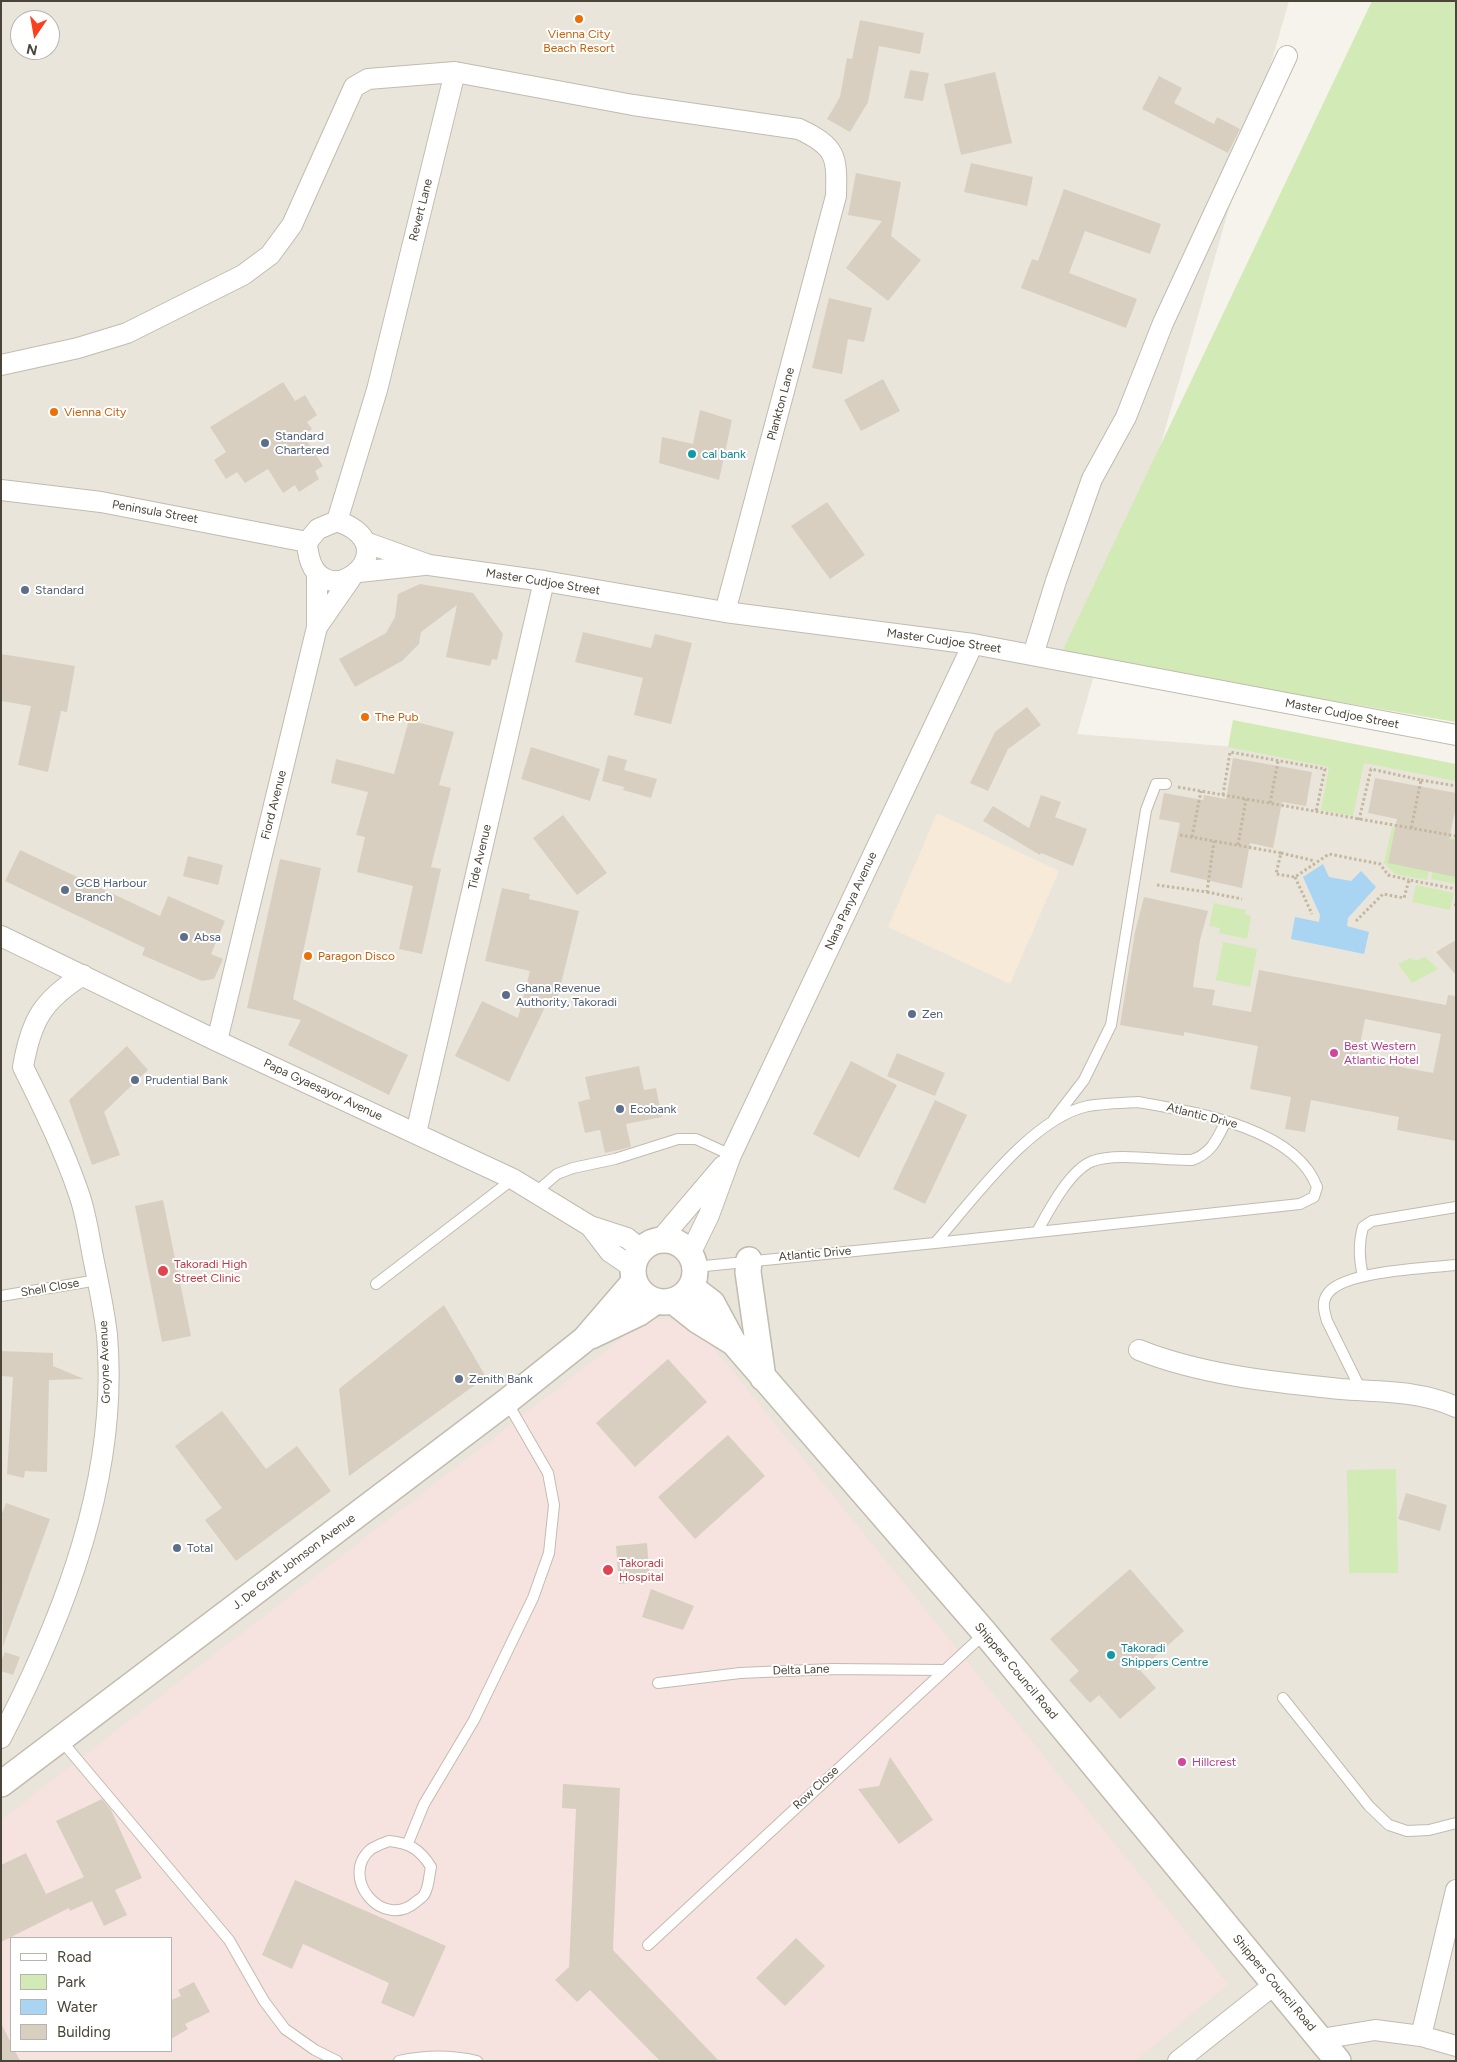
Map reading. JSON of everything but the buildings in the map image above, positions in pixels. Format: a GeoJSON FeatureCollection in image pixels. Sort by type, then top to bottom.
{"type":"FeatureCollection","features":[{"type":"Feature","properties":{"kind":"street"},"geometry":{"type":"LineString","coordinates":[[1034,656],[1056,581],[1092,479],[1126,417],[1164,323],[1288,56]]}},
{"type":"Feature","properties":{"kind":"street"},"geometry":{"type":"LineString","coordinates":[[1,365],[78,348],[127,333],[243,275],[270,255],[292,225],[354,87],[368,79],[455,72]]}},
{"type":"Feature","properties":{"kind":"street","name":"Plankton Lane"},"geometry":{"type":"LineString","coordinates":[[455,72],[632,105],[800,129],[822,140],[834,156],[837,171],[836,196],[725,612]]}},
{"type":"Feature","properties":{"kind":"street","name":"Revert Lane"},"geometry":{"type":"LineString","coordinates":[[338,520],[377,390],[455,72]]}},
{"type":"Feature","properties":{"kind":"street","name":"Peninsula Street"},"geometry":{"type":"LineString","coordinates":[[1,490],[101,502],[307,542]]}},
{"type":"Feature","properties":{"kind":"street"},"geometry":{"type":"LineString","coordinates":[[317,573],[327,579],[339,581],[355,575],[365,563],[367,552],[360,532],[338,520],[318,529],[307,542],[308,557],[317,573],[317,627]]}},
{"type":"Feature","properties":{"kind":"street","name":"Master Cudjoe Street"},"geometry":{"type":"LineString","coordinates":[[365,542],[429,565],[544,580],[725,612],[973,644],[1456,735]]}},
{"type":"Feature","properties":{"kind":"street","name":"Master Cudjoe Street"},"geometry":{"type":"LineString","coordinates":[[355,575],[429,565]]}},
{"type":"Feature","properties":{"kind":"street","name":"Fiord Avenue"},"geometry":{"type":"LineString","coordinates":[[217,1041],[317,627],[355,575]]}},
{"type":"Feature","properties":{"kind":"street","name":"Tide Avenue"},"geometry":{"type":"LineString","coordinates":[[416,1133],[544,580]]}},
{"type":"Feature","properties":{"kind":"street","name":"Nana Panya Avenue"},"geometry":{"type":"LineString","coordinates":[[681,1282],[731,1157],[973,644]]}},
{"type":"Feature","properties":{"kind":"street","name":"Papa Gyaesayor Avenue"},"geometry":{"type":"LineString","coordinates":[[1,936],[217,1041],[513,1179],[590,1226],[627,1238],[642,1260]]}},
{"type":"Feature","properties":{"kind":"street","name":"Groyne Avenue"},"geometry":{"type":"LineString","coordinates":[[1,1738],[42,1654],[66,1594],[85,1537],[105,1431],[108,1383],[106,1334],[98,1280],[80,1197],[58,1137],[22,1067],[30,1036],[44,1006],[61,989],[83,975]]}},
{"type":"Feature","properties":{"kind":"street","name":"Nana Panya Avenue"},"geometry":{"type":"LineString","coordinates":[[642,1260],[731,1157]]}},
{"type":"Feature","properties":{"kind":"street"},"geometry":{"type":"LineString","coordinates":[[677,1243],[681,1282],[643,1294],[642,1260],[677,1243]]}},
{"type":"Feature","properties":{"kind":"street","name":"J. De Graft Johnson Avenue"},"geometry":{"type":"LineString","coordinates":[[584,1339],[642,1260]]}},
{"type":"Feature","properties":{"kind":"street"},"geometry":{"type":"LineString","coordinates":[[749,1260],[748,1272],[764,1378]]}},
{"type":"Feature","properties":{"kind":"street","name":"J. De Graft Johnson Avenue"},"geometry":{"type":"LineString","coordinates":[[1,1784],[59,1738],[506,1402],[584,1339],[639,1313],[681,1282]]}},
{"type":"Feature","properties":{"kind":"street","name":"Shippers Council Road"},"geometry":{"type":"LineString","coordinates":[[681,1282],[697,1320],[733,1342],[985,1633],[1338,2061]]}},
{"type":"Feature","properties":{"kind":"street"},"geometry":{"type":"LineString","coordinates":[[1139,1350],[1164,1360],[1254,1379],[1425,1398],[1455,1405]]}},
{"type":"Feature","properties":{"kind":"street"},"geometry":{"type":"LineString","coordinates":[[1421,2036],[1456,1890]]}},
{"type":"Feature","properties":{"kind":"street"},"geometry":{"type":"LineString","coordinates":[[1178,2061],[1275,1984]]}},
{"type":"Feature","properties":{"kind":"street"},"geometry":{"type":"LineString","coordinates":[[1321,2039],[1375,2030],[1421,2036],[1456,2046]]}},
{"type":"Feature","properties":{"kind":"lane"},"geometry":{"type":"LineString","coordinates":[[1052,1121],[1084,1080],[1111,1025],[1146,810],[1156,784],[1169,785]]}},
{"type":"Feature","properties":{"kind":"lane","name":"Atlantic Drive"},"geometry":{"type":"LineString","coordinates":[[681,1282],[749,1260],[935,1243],[1300,1204],[1314,1197],[1318,1187],[1312,1171],[1291,1153],[1260,1134],[1226,1121],[1138,1102],[1087,1106],[1052,1121],[1025,1141],[935,1243]]}},
{"type":"Feature","properties":{"kind":"lane"},"geometry":{"type":"LineString","coordinates":[[1036,1232],[1067,1185],[1079,1170],[1092,1161],[1112,1158],[1192,1160],[1204,1156],[1214,1146],[1226,1121]]}},
{"type":"Feature","properties":{"kind":"lane"},"geometry":{"type":"LineString","coordinates":[[535,1193],[557,1174],[678,1139],[696,1139],[731,1157]]}},
{"type":"Feature","properties":{"kind":"lane"},"geometry":{"type":"LineString","coordinates":[[376,1284],[513,1179]]}},
{"type":"Feature","properties":{"kind":"lane"},"geometry":{"type":"LineString","coordinates":[[1363,1276],[1359,1239],[1363,1227],[1372,1221],[1456,1207]]}},
{"type":"Feature","properties":{"kind":"lane"},"geometry":{"type":"LineString","coordinates":[[1362,1390],[1323,1309],[1329,1292],[1340,1284],[1363,1276],[1456,1265]]}},
{"type":"Feature","properties":{"kind":"lane","name":"Shell Close"},"geometry":{"type":"LineString","coordinates":[[1,1296],[98,1280]]}},
{"type":"Feature","properties":{"kind":"lane"},"geometry":{"type":"LineString","coordinates":[[408,1843],[424,1804],[474,1720],[533,1598],[549,1553],[554,1505],[548,1473],[506,1402]]}},
{"type":"Feature","properties":{"kind":"lane","name":"Row Close"},"geometry":{"type":"LineString","coordinates":[[648,1945],[985,1633]]}},
{"type":"Feature","properties":{"kind":"lane","name":"Delta Lane"},"geometry":{"type":"LineString","coordinates":[[658,1683],[758,1672],[832,1669],[944,1670]]}},
{"type":"Feature","properties":{"kind":"lane"},"geometry":{"type":"LineString","coordinates":[[1283,1698],[1369,1806],[1389,1824],[1407,1831],[1429,1830],[1456,1823]]}},
{"type":"Feature","properties":{"kind":"lane"},"geometry":{"type":"LineString","coordinates":[[59,1738],[229,1940],[264,2001],[285,2029],[315,2050],[337,2061]]}},
{"type":"Feature","properties":{"kind":"lane"},"geometry":{"type":"LineString","coordinates":[[389,1841],[408,1843],[424,1856],[431,1866],[425,1894],[410,1908],[390,1911],[372,1903],[361,1886],[360,1867],[371,1850],[389,1841]]}},
{"type":"Feature","properties":{"kind":"lane"},"geometry":{"type":"LineString","coordinates":[[399,2061],[418,2057],[455,2056],[477,2061]]}},
{"type":"Feature","properties":{"kind":"path"},"geometry":{"type":"LineString","coordinates":[[1222,795],[1230,752],[1324,769],[1316,812]]}},
{"type":"Feature","properties":{"kind":"path"},"geometry":{"type":"LineString","coordinates":[[1270,803],[1278,761]]}},
{"type":"Feature","properties":{"kind":"path"},"geometry":{"type":"LineString","coordinates":[[1359,820],[1371,769],[1456,786]]}},
{"type":"Feature","properties":{"kind":"path"},"geometry":{"type":"LineString","coordinates":[[1411,829],[1421,780]]}},
{"type":"Feature","properties":{"kind":"path"},"geometry":{"type":"LineString","coordinates":[[1169,785],[1456,836]]}},
{"type":"Feature","properties":{"kind":"path"},"geometry":{"type":"LineString","coordinates":[[1192,837],[1200,791]]}},
{"type":"Feature","properties":{"kind":"path"},"geometry":{"type":"LineString","coordinates":[[1238,845],[1246,799]]}},
{"type":"Feature","properties":{"kind":"path"},"geometry":{"type":"LineString","coordinates":[[1180,835],[1316,861]]}},
{"type":"Feature","properties":{"kind":"path"},"geometry":{"type":"LineString","coordinates":[[1207,892],[1214,841]]}},
{"type":"Feature","properties":{"kind":"path"},"geometry":{"type":"LineString","coordinates":[[1281,853],[1276,874],[1296,877],[1316,861],[1329,854],[1380,864],[1388,875],[1456,888]]}},
{"type":"Feature","properties":{"kind":"path"},"geometry":{"type":"LineString","coordinates":[[1296,877],[1312,914]]}},
{"type":"Feature","properties":{"kind":"path"},"geometry":{"type":"LineString","coordinates":[[1356,921],[1383,894],[1404,898],[1409,880]]}},
{"type":"Feature","properties":{"kind":"path"},"geometry":{"type":"LineString","coordinates":[[1157,885],[1242,899]]}},
{"type":"Feature","properties":{"kind":"shaded area"},"geometry":{"type":"Polygon","coordinates":[[[1,1],[1289,1],[1077,734],[1456,765],[1456,2061],[1,2061],[1,1]]]}},
{"type":"Feature","properties":{"kind":"shaded area"},"geometry":{"type":"Polygon","coordinates":[[[937,813],[1059,871],[1010,984],[888,927],[937,813]]]}},
{"type":"Feature","properties":{"kind":"shaded area","name":"Takoradi Hospital"},"geometry":{"type":"Polygon","coordinates":[[[647,1319],[691,1320],[1228,1984],[1135,2061],[1,2061],[1,1820],[647,1319]]]}},
{"type":"Feature","properties":{"kind":"green space"},"geometry":{"type":"Polygon","coordinates":[[[1372,1],[1456,1],[1456,722],[1061,654],[1372,1]]]}},
{"type":"Feature","properties":{"kind":"green space"},"geometry":{"type":"Polygon","coordinates":[[[1233,720],[1456,764],[1456,781],[1364,763],[1353,816],[1321,810],[1329,767],[1228,747],[1233,720]]]}},
{"type":"Feature","properties":{"kind":"green space"},"geometry":{"type":"Polygon","coordinates":[[[1392,827],[1435,836],[1427,880],[1395,874],[1384,863],[1392,827]]]}},
{"type":"Feature","properties":{"kind":"green space"},"geometry":{"type":"Polygon","coordinates":[[[1440,835],[1456,838],[1456,884],[1431,879],[1440,835]]]}},
{"type":"Feature","properties":{"kind":"green space"},"geometry":{"type":"Polygon","coordinates":[[[1416,885],[1454,893],[1450,910],[1412,902],[1416,885]]]}},
{"type":"Feature","properties":{"kind":"green space"},"geometry":{"type":"Polygon","coordinates":[[[1214,903],[1246,910],[1245,914],[1251,916],[1247,939],[1219,933],[1220,928],[1209,926],[1214,903]]]}},
{"type":"Feature","properties":{"kind":"green space"},"geometry":{"type":"Polygon","coordinates":[[[1223,942],[1257,949],[1250,987],[1216,980],[1223,942]]]}},
{"type":"Feature","properties":{"kind":"green space"},"geometry":{"type":"Polygon","coordinates":[[[1425,957],[1438,969],[1412,983],[1398,964],[1410,958],[1416,961],[1425,957]]]}},
{"type":"Feature","properties":{"kind":"green space"},"geometry":{"type":"Polygon","coordinates":[[[1396,1469],[1398,1573],[1349,1573],[1347,1470],[1396,1469]]]}},
{"type":"Feature","properties":{"kind":"water"},"geometry":{"type":"Polygon","coordinates":[[[1323,864],[1329,877],[1351,881],[1361,871],[1376,887],[1348,918],[1347,926],[1369,932],[1364,954],[1291,939],[1295,917],[1319,922],[1320,915],[1303,877],[1323,864]]]}},
{"type":"Feature","properties":{"kind":"place","name":"Vienna City Beach Resort"},"geometry":{"type":"Point","coordinates":[579,19]}},
{"type":"Feature","properties":{"kind":"place","name":"Vienna City"},"geometry":{"type":"Point","coordinates":[54,412]}},
{"type":"Feature","properties":{"kind":"place","name":"Standard Chartered"},"geometry":{"type":"Point","coordinates":[265,443]}},
{"type":"Feature","properties":{"kind":"place","name":"cal bank"},"geometry":{"type":"Point","coordinates":[692,454]}},
{"type":"Feature","properties":{"kind":"place","name":"Standard"},"geometry":{"type":"Point","coordinates":[25,590]}},
{"type":"Feature","properties":{"kind":"place","name":"The Pub"},"geometry":{"type":"Point","coordinates":[365,717]}},
{"type":"Feature","properties":{"kind":"place","name":"GCB Harbour Branch"},"geometry":{"type":"Point","coordinates":[65,890]}},
{"type":"Feature","properties":{"kind":"place","name":"Absa"},"geometry":{"type":"Point","coordinates":[184,937]}},
{"type":"Feature","properties":{"kind":"place","name":"Paragon Disco"},"geometry":{"type":"Point","coordinates":[308,956]}},
{"type":"Feature","properties":{"kind":"place","name":"Ghana Revenue Authority, Takoradi"},"geometry":{"type":"Point","coordinates":[506,995]}},
{"type":"Feature","properties":{"kind":"place","name":"Zen"},"geometry":{"type":"Point","coordinates":[912,1014]}},
{"type":"Feature","properties":{"kind":"place","name":"Best Western Atlantic Hotel"},"geometry":{"type":"Point","coordinates":[1334,1053]}},
{"type":"Feature","properties":{"kind":"place","name":"Prudential Bank"},"geometry":{"type":"Point","coordinates":[135,1080]}},
{"type":"Feature","properties":{"kind":"place","name":"Ecobank"},"geometry":{"type":"Point","coordinates":[620,1109]}},
{"type":"Feature","properties":{"kind":"place","name":"Takoradi High Street Clinic"},"geometry":{"type":"Point","coordinates":[163,1271]}},
{"type":"Feature","properties":{"kind":"place","name":"Zenith Bank"},"geometry":{"type":"Point","coordinates":[459,1379]}},
{"type":"Feature","properties":{"kind":"place","name":"Total"},"geometry":{"type":"Point","coordinates":[177,1548]}},
{"type":"Feature","properties":{"kind":"place","name":"Takoradi Hospital"},"geometry":{"type":"Point","coordinates":[608,1570]}},
{"type":"Feature","properties":{"kind":"place","name":"Takoradi Shippers Centre"},"geometry":{"type":"Point","coordinates":[1111,1655]}},
{"type":"Feature","properties":{"kind":"place","name":"Hillcrest"},"geometry":{"type":"Point","coordinates":[1182,1762]}}]}
